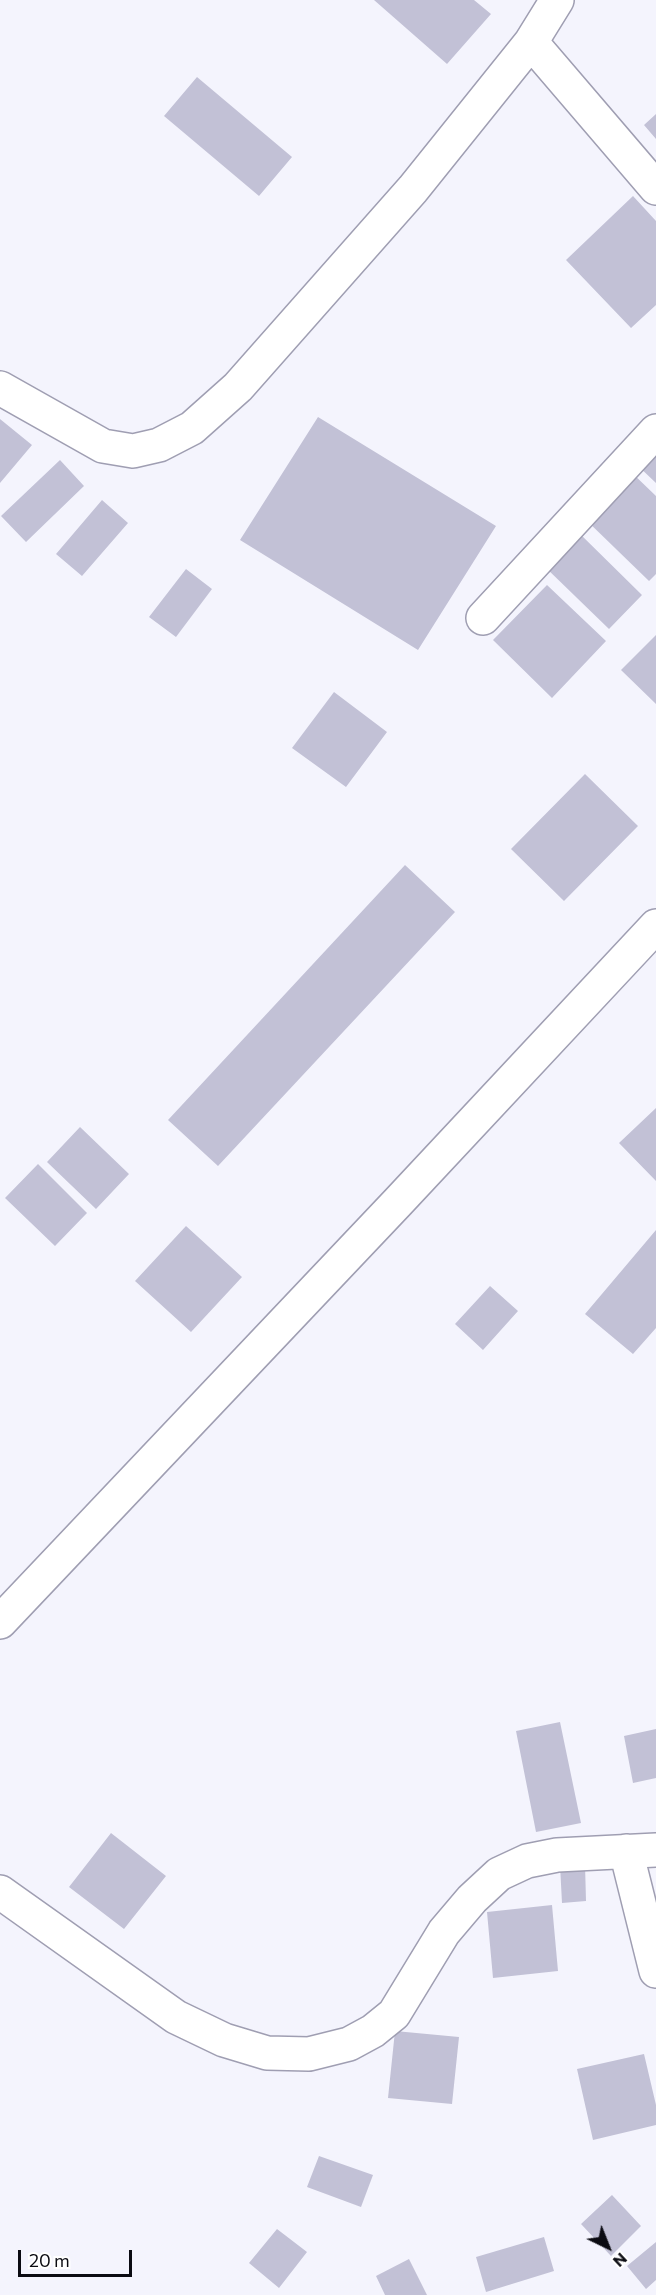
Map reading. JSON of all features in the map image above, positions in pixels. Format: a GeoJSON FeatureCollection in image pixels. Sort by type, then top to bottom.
{"type":"FeatureCollection","features":[{"type":"Feature","properties":{"kind":"street"},"geometry":{"type":"LineString","coordinates":[[0,388],[103,446],[133,452],[159,445],[192,428],[238,387],[413,189],[531,42],[557,0]]}},
{"type":"Feature","properties":{"kind":"street"},"geometry":{"type":"LineString","coordinates":[[531,42],[656,188]]}},
{"type":"Feature","properties":{"kind":"street"},"geometry":{"type":"LineString","coordinates":[[483,618],[656,430]]}},
{"type":"Feature","properties":{"kind":"street"},"geometry":{"type":"LineString","coordinates":[[0,1622],[656,926]]}},
{"type":"Feature","properties":{"kind":"street"},"geometry":{"type":"LineString","coordinates":[[0,1892],[176,2017],[224,2040],[267,2054],[309,2054],[349,2044],[373,2031],[394,2014],[425,1960],[444,1932],[472,1899],[499,1875],[527,1861],[547,1857],[641,1850],[656,1971]]}},
{"type":"Feature","properties":{"kind":"building"},"geometry":{"type":"Polygon","coordinates":[[[374,0],[474,0],[491,14],[447,64],[374,0]]]}},
{"type":"Feature","properties":{"kind":"building"},"geometry":{"type":"Polygon","coordinates":[[[197,77],[292,157],[259,196],[164,116],[197,77]]]}},
{"type":"Feature","properties":{"kind":"building"},"geometry":{"type":"Polygon","coordinates":[[[656,114],[656,139],[644,125],[656,114]]]}},
{"type":"Feature","properties":{"kind":"building"},"geometry":{"type":"Polygon","coordinates":[[[633,196],[656,221],[656,305],[631,328],[566,260],[633,196]]]}},
{"type":"Feature","properties":{"kind":"building"},"geometry":{"type":"Polygon","coordinates":[[[318,417],[496,526],[418,650],[240,540],[318,417]]]}},
{"type":"Feature","properties":{"kind":"building"},"geometry":{"type":"Polygon","coordinates":[[[0,419],[32,445],[0,483],[0,419]]]}},
{"type":"Feature","properties":{"kind":"building"},"geometry":{"type":"Polygon","coordinates":[[[656,442],[656,483],[636,464],[656,442]]]}},
{"type":"Feature","properties":{"kind":"building"},"geometry":{"type":"Polygon","coordinates":[[[60,460],[84,486],[26,542],[1,516],[60,460]]]}},
{"type":"Feature","properties":{"kind":"building"},"geometry":{"type":"Polygon","coordinates":[[[629,470],[656,496],[656,574],[649,581],[583,517],[629,470]]]}},
{"type":"Feature","properties":{"kind":"building"},"geometry":{"type":"Polygon","coordinates":[[[102,500],[128,523],[82,576],[56,554],[102,500]]]}},
{"type":"Feature","properties":{"kind":"building"},"geometry":{"type":"Polygon","coordinates":[[[576,530],[642,595],[609,629],[543,565],[576,530]]]}},
{"type":"Feature","properties":{"kind":"building"},"geometry":{"type":"Polygon","coordinates":[[[186,569],[212,589],[176,637],[149,617],[186,569]]]}},
{"type":"Feature","properties":{"kind":"building"},"geometry":{"type":"Polygon","coordinates":[[[547,585],[606,641],[552,698],[493,640],[547,585]]]}},
{"type":"Feature","properties":{"kind":"building"},"geometry":{"type":"Polygon","coordinates":[[[656,635],[656,704],[621,670],[656,635]]]}},
{"type":"Feature","properties":{"kind":"building"},"geometry":{"type":"Polygon","coordinates":[[[334,692],[387,732],[346,787],[292,748],[334,692]]]}},
{"type":"Feature","properties":{"kind":"building"},"geometry":{"type":"Polygon","coordinates":[[[585,774],[638,826],[564,901],[511,849],[585,774]]]}},
{"type":"Feature","properties":{"kind":"building"},"geometry":{"type":"Polygon","coordinates":[[[405,865],[455,912],[218,1166],[168,1120],[405,865]]]}},
{"type":"Feature","properties":{"kind":"building"},"geometry":{"type":"Polygon","coordinates":[[[656,1108],[656,1181],[619,1143],[656,1108]]]}},
{"type":"Feature","properties":{"kind":"building"},"geometry":{"type":"Polygon","coordinates":[[[80,1127],[129,1174],[96,1209],[47,1162],[80,1127]]]}},
{"type":"Feature","properties":{"kind":"building"},"geometry":{"type":"Polygon","coordinates":[[[38,1164],[87,1213],[55,1246],[5,1198],[38,1164]]]}},
{"type":"Feature","properties":{"kind":"building"},"geometry":{"type":"Polygon","coordinates":[[[186,1226],[242,1277],[191,1332],[135,1281],[186,1226]]]}},
{"type":"Feature","properties":{"kind":"building"},"geometry":{"type":"Polygon","coordinates":[[[656,1230],[656,1328],[633,1354],[585,1314],[656,1230]]]}},
{"type":"Feature","properties":{"kind":"building"},"geometry":{"type":"Polygon","coordinates":[[[490,1286],[518,1311],[483,1350],[455,1324],[490,1286]]]}},
{"type":"Feature","properties":{"kind":"building"},"geometry":{"type":"Polygon","coordinates":[[[560,1722],[581,1823],[536,1832],[516,1731],[560,1722]]]}},
{"type":"Feature","properties":{"kind":"building"},"geometry":{"type":"Polygon","coordinates":[[[656,1729],[656,1778],[633,1783],[624,1736],[656,1729]]]}},
{"type":"Feature","properties":{"kind":"building"},"geometry":{"type":"Polygon","coordinates":[[[111,1833],[166,1876],[124,1929],[69,1887],[111,1833]]]}},
{"type":"Feature","properties":{"kind":"building"},"geometry":{"type":"Polygon","coordinates":[[[585,1864],[586,1901],[562,1903],[560,1865],[585,1864]]]}},
{"type":"Feature","properties":{"kind":"building"},"geometry":{"type":"Polygon","coordinates":[[[552,1905],[558,1971],[493,1978],[487,1912],[552,1905]]]}},
{"type":"Feature","properties":{"kind":"building"},"geometry":{"type":"Polygon","coordinates":[[[395,2031],[459,2037],[452,2104],[388,2098],[395,2031]]]}},
{"type":"Feature","properties":{"kind":"building"},"geometry":{"type":"Polygon","coordinates":[[[644,2054],[656,2105],[656,2125],[593,2140],[577,2069],[644,2054]]]}},
{"type":"Feature","properties":{"kind":"building"},"geometry":{"type":"Polygon","coordinates":[[[319,2156],[373,2175],[361,2207],[307,2187],[319,2156]]]}},
{"type":"Feature","properties":{"kind":"building"},"geometry":{"type":"Polygon","coordinates":[[[612,2195],[641,2226],[611,2256],[581,2224],[612,2195]]]}},
{"type":"Feature","properties":{"kind":"building"},"geometry":{"type":"Polygon","coordinates":[[[277,2229],[307,2252],[279,2288],[249,2263],[277,2229]]]}},
{"type":"Feature","properties":{"kind":"building"},"geometry":{"type":"Polygon","coordinates":[[[544,2237],[554,2271],[486,2292],[476,2257],[544,2237]]]}},
{"type":"Feature","properties":{"kind":"building"},"geometry":{"type":"Polygon","coordinates":[[[656,2242],[656,2280],[646,2289],[627,2266],[656,2242]]]}},
{"type":"Feature","properties":{"kind":"building"},"geometry":{"type":"Polygon","coordinates":[[[409,2259],[427,2295],[385,2295],[376,2276],[409,2259]]]}}]}
